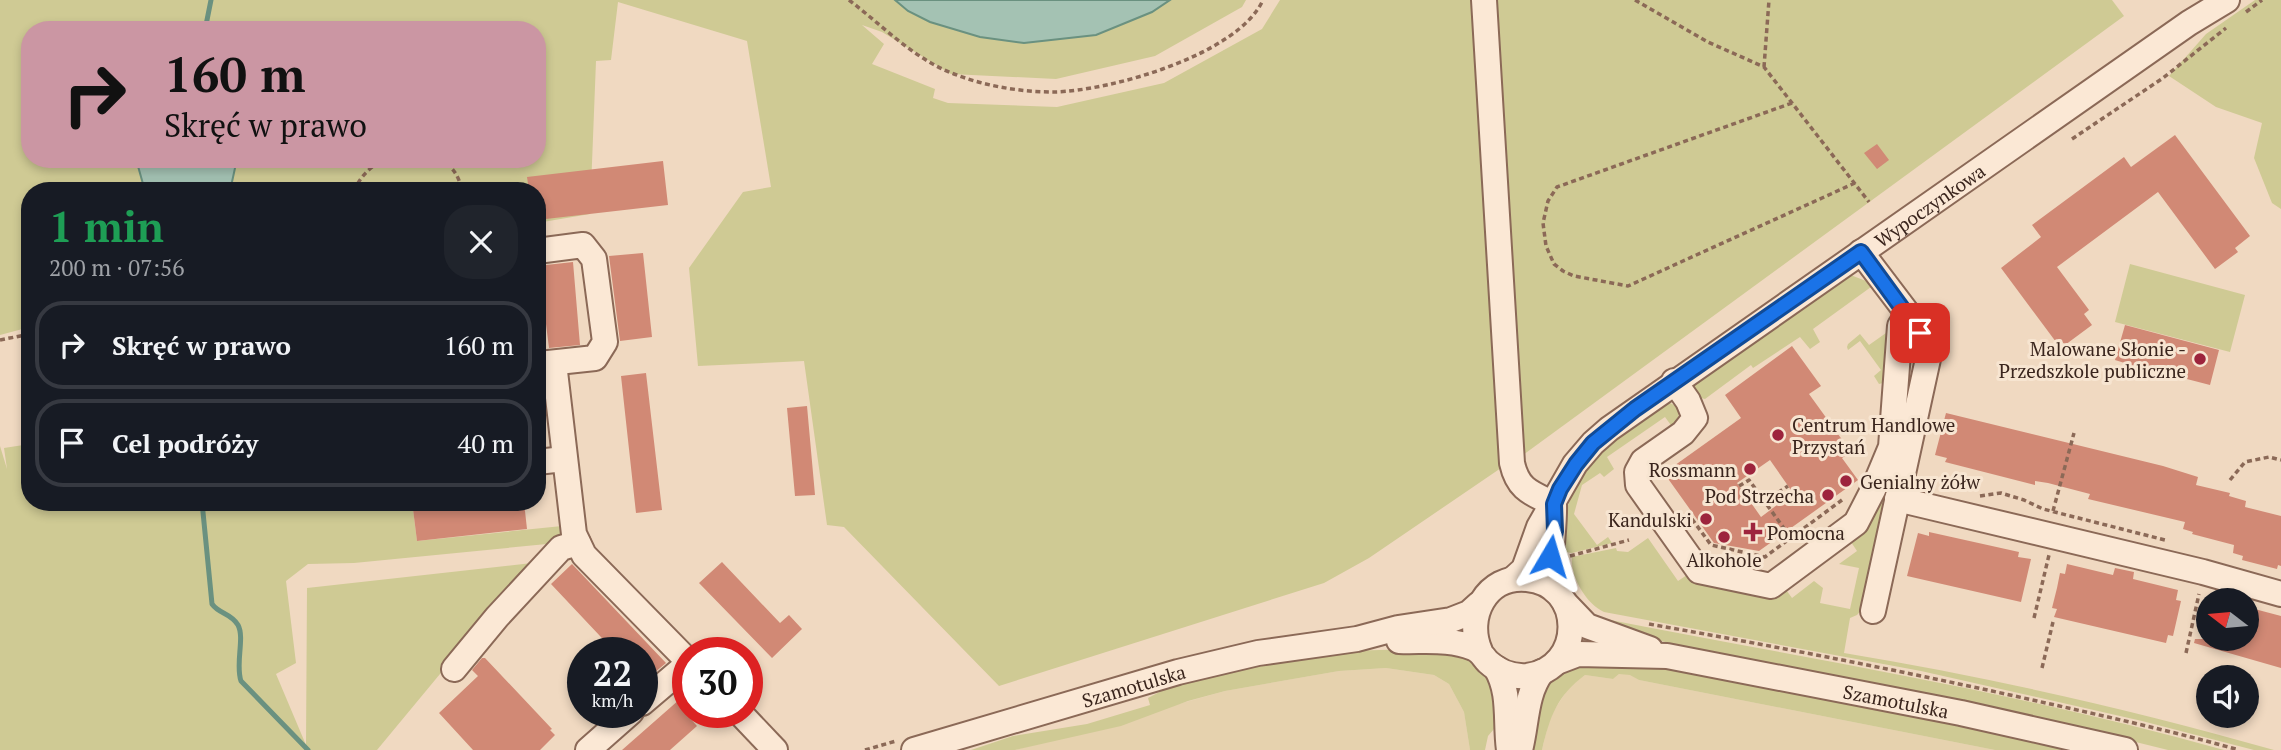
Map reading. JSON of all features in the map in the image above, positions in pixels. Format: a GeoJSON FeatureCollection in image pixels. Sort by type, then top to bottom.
{"type":"FeatureCollection","features":[{"type":"Feature","properties":{"kind":"street"},"geometry":{"type":"LineString","coordinates":[[1484,0],[1512,463],[1522,488],[1554,504]]}},
{"type":"Feature","properties":{"kind":"street","name":"Wypoczynkowa"},"geometry":{"type":"LineString","coordinates":[[1513,579],[1524,569],[1539,527],[1570,472],[1593,443],[1635,409],[2189,23],[2234,9]]}},
{"type":"Feature","properties":{"kind":"street"},"geometry":{"type":"LineString","coordinates":[[546,250],[583,245],[594,259],[605,342],[595,358],[546,363]]}},
{"type":"Feature","properties":{"kind":"street"},"geometry":{"type":"LineString","coordinates":[[1861,252],[1920,333],[1928,359],[1873,611]]}},
{"type":"Feature","properties":{"kind":"street"},"geometry":{"type":"LineString","coordinates":[[1674,381],[1688,401],[1695,418],[1683,433],[1643,461],[1637,472],[1638,485],[1699,571],[1771,586],[1856,523],[1873,490],[1891,447],[1900,326],[1908,314]]}},
{"type":"Feature","properties":{"kind":"street"},"geometry":{"type":"LineString","coordinates":[[546,384],[564,460],[574,534],[584,555],[672,646]]}},
{"type":"Feature","properties":{"kind":"street"},"geometry":{"type":"LineString","coordinates":[[546,461],[564,460]]}},
{"type":"Feature","properties":{"kind":"street"},"geometry":{"type":"LineString","coordinates":[[1897,499],[2203,572],[2281,594]]}},
{"type":"Feature","properties":{"kind":"street","name":"Wypoczynkowa"},"geometry":{"type":"LineString","coordinates":[[1554,504],[1555,531],[1550,556],[1551,575],[1560,596]]}},
{"type":"Feature","properties":{"kind":"street"},"geometry":{"type":"LineString","coordinates":[[454,669],[497,617],[561,548],[578,542]]}},
{"type":"Feature","properties":{"kind":"street"},"geometry":{"type":"LineString","coordinates":[[1509,750],[1503,680],[1488,660],[1474,633],[1476,613],[1479,604],[1490,591],[1513,579],[1531,579],[1539,581],[1560,596],[1571,620],[1571,629],[1567,647],[1533,685],[1520,750]]}},
{"type":"Feature","properties":{"kind":"street","name":"Szamotulska"},"geometry":{"type":"LineString","coordinates":[[1560,596],[1587,626],[1667,656],[1961,713],[2125,750]]}},
{"type":"Feature","properties":{"kind":"street","name":"Szamotulska"},"geometry":{"type":"LineString","coordinates":[[914,750],[1178,671],[1258,653],[1357,639],[1398,628],[1451,620],[1469,613],[1479,604]]}},
{"type":"Feature","properties":{"kind":"street","name":"Szamotulska"},"geometry":{"type":"LineString","coordinates":[[1357,639],[1465,645],[1488,660]]}},
{"type":"Feature","properties":{"kind":"street","name":"Szamotulska"},"geometry":{"type":"LineString","coordinates":[[1549,667],[1578,654],[1667,656]]}},
{"type":"Feature","properties":{"kind":"street"},"geometry":{"type":"LineString","coordinates":[[1488,660],[1508,674],[1522,676],[1549,667]]}},
{"type":"Feature","properties":{"kind":"street"},"geometry":{"type":"LineString","coordinates":[[658,689],[672,676]]}},
{"type":"Feature","properties":{"kind":"street"},"geometry":{"type":"LineString","coordinates":[[588,750],[613,728]]}},
{"type":"Feature","properties":{"kind":"street"},"geometry":{"type":"LineString","coordinates":[[755,728],[775,750]]}},
{"type":"Feature","properties":{"kind":"path"},"geometry":{"type":"LineString","coordinates":[[849,0],[921,57],[951,73],[1002,87],[1052,92],[1096,87],[1174,65],[1238,31],[1252,17],[1263,0]]}},
{"type":"Feature","properties":{"kind":"path"},"geometry":{"type":"LineString","coordinates":[[1635,0],[1708,42],[1764,67],[1869,202]]}},
{"type":"Feature","properties":{"kind":"path"},"geometry":{"type":"LineString","coordinates":[[1764,67],[1769,0]]}},
{"type":"Feature","properties":{"kind":"path"},"geometry":{"type":"LineString","coordinates":[[2234,9],[2262,0]]}},
{"type":"Feature","properties":{"kind":"path"},"geometry":{"type":"LineString","coordinates":[[2072,139],[2163,78],[2229,26]]}},
{"type":"Feature","properties":{"kind":"path"},"geometry":{"type":"LineString","coordinates":[[1792,103],[1557,187],[1548,201],[1543,223],[1545,246],[1555,264],[1574,276],[1628,286],[1856,183]]}},
{"type":"Feature","properties":{"kind":"path"},"geometry":{"type":"LineString","coordinates":[[358,182],[370,168]]}},
{"type":"Feature","properties":{"kind":"path"},"geometry":{"type":"LineString","coordinates":[[451,168],[459,175],[460,182]]}},
{"type":"Feature","properties":{"kind":"path"},"geometry":{"type":"LineString","coordinates":[[0,340],[21,336]]}},
{"type":"Feature","properties":{"kind":"path"},"geometry":{"type":"LineString","coordinates":[[2053,511],[2074,433]]}},
{"type":"Feature","properties":{"kind":"path"},"geometry":{"type":"LineString","coordinates":[[2230,480],[2245,462],[2269,457],[2281,460]]}},
{"type":"Feature","properties":{"kind":"path"},"geometry":{"type":"LineString","coordinates":[[1739,486],[1749,480],[1791,539]]}},
{"type":"Feature","properties":{"kind":"path"},"geometry":{"type":"LineString","coordinates":[[1764,502],[1788,486]]}},
{"type":"Feature","properties":{"kind":"path"},"geometry":{"type":"LineString","coordinates":[[1692,519],[1711,545],[1765,557],[1843,500]]}},
{"type":"Feature","properties":{"kind":"path"},"geometry":{"type":"LineString","coordinates":[[1819,508],[1824,514]]}},
{"type":"Feature","properties":{"kind":"path"},"geometry":{"type":"LineString","coordinates":[[2034,618],[2053,537]]}},
{"type":"Feature","properties":{"kind":"path"},"geometry":{"type":"LineString","coordinates":[[1566,559],[1629,540]]}},
{"type":"Feature","properties":{"kind":"path"},"geometry":{"type":"LineString","coordinates":[[2186,653],[2196,607]]}},
{"type":"Feature","properties":{"kind":"path"},"geometry":{"type":"LineString","coordinates":[[2042,668],[2053,622]]}},
{"type":"Feature","properties":{"kind":"path"},"geometry":{"type":"LineString","coordinates":[[1645,623],[1952,682],[2126,721],[2239,750]]}},
{"type":"Feature","properties":{"kind":"shaded area"},"geometry":{"type":"Polygon","coordinates":[[[0,0],[1246,0],[1242,7],[1155,56],[1056,79],[951,74],[882,32],[862,25],[884,44],[872,64],[935,89],[933,98],[948,103],[1057,107],[1164,83],[1262,29],[1280,0],[1473,0],[1501,468],[1369,558],[1324,583],[999,686],[844,527],[827,525],[804,361],[698,366],[689,268],[743,192],[771,187],[747,41],[618,2],[611,60],[596,61],[590,214],[546,221],[546,182],[21,182],[21,329],[0,335],[0,0]]]}},
{"type":"Feature","properties":{"kind":"shaded area"},"geometry":{"type":"Polygon","coordinates":[[[895,0],[1170,0],[1152,12],[1096,35],[1024,43],[980,37],[930,22],[908,11],[895,0]]]}},
{"type":"Feature","properties":{"kind":"shaded area"},"geometry":{"type":"Polygon","coordinates":[[[1495,0],[2112,0],[2124,16],[1523,455],[1495,0]]]}},
{"type":"Feature","properties":{"kind":"shaded area"},"geometry":{"type":"Polygon","coordinates":[[[2255,0],[2281,0],[2281,209],[2272,203],[2254,158],[2262,123],[2216,107],[2169,76],[2206,34],[2255,0]]]}},
{"type":"Feature","properties":{"kind":"shaded area"},"geometry":{"type":"Polygon","coordinates":[[[139,168],[235,168],[232,182],[142,182],[139,168]]]}},
{"type":"Feature","properties":{"kind":"shaded area"},"geometry":{"type":"Polygon","coordinates":[[[2130,264],[2245,295],[2230,352],[2115,322],[2130,264]]]}},
{"type":"Feature","properties":{"kind":"shaded area"},"geometry":{"type":"Polygon","coordinates":[[[1848,274],[1866,281],[1871,287],[1813,329],[1820,342],[1810,349],[1800,337],[1753,368],[1751,365],[1705,399],[1697,397],[1693,389],[1694,383],[1848,274]]]}},
{"type":"Feature","properties":{"kind":"shaded area"},"geometry":{"type":"Polygon","coordinates":[[[1886,333],[1883,383],[1879,384],[1874,376],[1881,370],[1860,341],[1848,350],[1847,347],[1860,334],[1869,345],[1886,333]]]}},
{"type":"Feature","properties":{"kind":"shaded area"},"geometry":{"type":"Polygon","coordinates":[[[1665,402],[1677,408],[1678,420],[1673,428],[1665,417],[1607,457],[1614,469],[1604,477],[1600,473],[1582,485],[1574,514],[1597,545],[1608,537],[1612,543],[1572,553],[1558,551],[1567,508],[1584,473],[1607,446],[1665,402]]]}},
{"type":"Feature","properties":{"kind":"shaded area"},"geometry":{"type":"Polygon","coordinates":[[[21,445],[21,511],[413,511],[417,541],[562,526],[557,543],[354,563],[308,564],[286,581],[296,663],[276,674],[306,745],[307,588],[532,563],[377,750],[0,750],[0,446],[7,469],[4,448],[21,445]]]}},
{"type":"Feature","properties":{"kind":"shaded area"},"geometry":{"type":"Polygon","coordinates":[[[1881,494],[1890,496],[1865,606],[1850,618],[1844,653],[2060,695],[2274,750],[2254,750],[2142,721],[1921,671],[1604,612],[1591,603],[1576,581],[1572,557],[1616,548],[1617,551],[1628,552],[1648,538],[1678,581],[1690,573],[1784,587],[1792,598],[1814,581],[1823,588],[1820,603],[1850,609],[1859,568],[1839,564],[1857,551],[1849,539],[1881,494]]]}},
{"type":"Feature","properties":{"kind":"shaded area"},"geometry":{"type":"Polygon","coordinates":[[[1561,567],[1576,596],[1587,609],[1600,618],[1992,694],[2147,729],[2224,750],[2168,750],[2071,726],[1699,651],[1598,624],[1561,584],[1561,567]]]}},
{"type":"Feature","properties":{"kind":"shaded area"},"geometry":{"type":"Polygon","coordinates":[[[1447,648],[1461,650],[1488,671],[1499,723],[1488,736],[1485,750],[1470,750],[1464,712],[1449,684],[1434,675],[1386,668],[1339,671],[1225,691],[1188,701],[1121,726],[1015,750],[971,750],[1013,736],[1087,724],[1150,705],[1148,698],[1167,688],[1269,663],[1346,651],[1447,648]]]}},
{"type":"Feature","properties":{"kind":"shaded area"},"geometry":{"type":"Polygon","coordinates":[[[1599,660],[1695,672],[1879,707],[2076,750],[1995,750],[1619,674],[1613,679],[1585,675],[1575,683],[1556,708],[1542,750],[1527,750],[1543,683],[1569,665],[1599,660]]]}},
{"type":"Feature","properties":{"kind":"shaded area"},"geometry":{"type":"Polygon","coordinates":[[[1386,668],[1434,675],[1449,684],[1464,712],[1470,750],[1015,750],[1225,691],[1339,671],[1386,668]]]}},
{"type":"Feature","properties":{"kind":"shaded area"},"geometry":{"type":"Polygon","coordinates":[[[1619,674],[1630,674],[1639,680],[1995,750],[1542,750],[1550,717],[1569,687],[1585,675],[1613,679],[1619,674]]]}},
{"type":"Feature","properties":{"kind":"building"},"geometry":{"type":"Polygon","coordinates":[[[2175,135],[2250,236],[2235,248],[2238,252],[2215,269],[2158,192],[2057,267],[2089,310],[2084,314],[2092,325],[2065,345],[2060,339],[2056,342],[2001,268],[2041,237],[2032,225],[2124,157],[2131,167],[2175,135]]]}},
{"type":"Feature","properties":{"kind":"building"},"geometry":{"type":"Polygon","coordinates":[[[1877,144],[1889,160],[1877,169],[1864,153],[1877,144]]]}},
{"type":"Feature","properties":{"kind":"building"},"geometry":{"type":"Polygon","coordinates":[[[663,161],[668,205],[546,219],[546,182],[528,182],[527,177],[663,161]]]}},
{"type":"Feature","properties":{"kind":"building"},"geometry":{"type":"Polygon","coordinates":[[[643,253],[652,337],[620,341],[609,256],[643,253]]]}},
{"type":"Feature","properties":{"kind":"building"},"geometry":{"type":"Polygon","coordinates":[[[573,262],[580,345],[549,348],[546,324],[546,265],[573,262]]]}},
{"type":"Feature","properties":{"kind":"building"},"geometry":{"type":"Polygon","coordinates":[[[2125,325],[2219,350],[2210,385],[2156,371],[2155,375],[2130,368],[2131,365],[2115,360],[2125,325]]]}},
{"type":"Feature","properties":{"kind":"building","name":"Centrum Handlowe Przystań"},"geometry":{"type":"Polygon","coordinates":[[[1792,346],[1821,386],[1809,394],[1851,452],[1842,458],[1858,480],[1759,551],[1714,543],[1664,473],[1741,418],[1725,395],[1792,346]],[[1770,460],[1737,483],[1761,517],[1793,493],[1770,460]]]}},
{"type":"Feature","properties":{"kind":"building"},"geometry":{"type":"Polygon","coordinates":[[[646,373],[662,510],[636,513],[621,376],[646,373]]]}},
{"type":"Feature","properties":{"kind":"building"},"geometry":{"type":"Polygon","coordinates":[[[807,406],[815,495],[795,496],[787,408],[807,406]]]}},
{"type":"Feature","properties":{"kind":"building"},"geometry":{"type":"Polygon","coordinates":[[[1946,413],[2198,477],[2196,485],[2230,493],[2229,496],[2246,501],[2245,507],[2281,516],[2281,566],[2278,565],[2277,569],[2242,560],[2243,556],[2233,553],[2234,545],[2192,534],[2193,532],[2183,529],[2185,522],[2088,499],[2090,494],[2048,483],[2035,481],[2035,485],[1945,462],[1947,458],[1935,455],[1946,413]]]}},
{"type":"Feature","properties":{"kind":"building"},"geometry":{"type":"Polygon","coordinates":[[[413,511],[525,511],[527,529],[417,541],[413,511]]]}},
{"type":"Feature","properties":{"kind":"building"},"geometry":{"type":"Polygon","coordinates":[[[1929,532],[2019,552],[2018,557],[2031,559],[2021,602],[1907,576],[1918,533],[1929,536],[1929,532]]]}},
{"type":"Feature","properties":{"kind":"building"},"geometry":{"type":"Polygon","coordinates":[[[722,562],[780,623],[789,615],[802,629],[772,658],[763,649],[763,637],[752,637],[699,583],[722,562]]]}},
{"type":"Feature","properties":{"kind":"building"},"geometry":{"type":"Polygon","coordinates":[[[572,564],[641,637],[601,637],[551,584],[572,564]]]}},
{"type":"Feature","properties":{"kind":"building"},"geometry":{"type":"Polygon","coordinates":[[[2067,564],[2113,575],[2115,568],[2134,572],[2133,579],[2178,590],[2176,600],[2181,601],[2173,636],[2168,635],[2166,643],[2054,617],[2057,609],[2052,608],[2060,573],[2065,574],[2067,564]]]}},
{"type":"Feature","properties":{"kind":"building"},"geometry":{"type":"Polygon","coordinates":[[[2259,610],[2281,616],[2281,668],[2222,651],[2259,651],[2259,610]]]}},
{"type":"Feature","properties":{"kind":"building"},"geometry":{"type":"Polygon","coordinates":[[[658,655],[666,663],[658,670],[658,655]]]}},
{"type":"Feature","properties":{"kind":"building"},"geometry":{"type":"Polygon","coordinates":[[[485,658],[552,729],[550,730],[555,735],[540,750],[473,750],[439,713],[478,676],[472,670],[485,658]]]}},
{"type":"Feature","properties":{"kind":"building"},"geometry":{"type":"Polygon","coordinates":[[[672,706],[672,728],[695,728],[670,750],[622,750],[647,728],[658,728],[658,718],[672,706]]]}},
{"type":"Feature","properties":{"kind":"waterway"},"geometry":{"type":"LineString","coordinates":[[207,21],[211,0]]}},
{"type":"Feature","properties":{"kind":"waterway"},"geometry":{"type":"LineString","coordinates":[[203,511],[212,604],[232,618],[240,630],[241,681],[308,750]]}},
{"type":"Feature","properties":{"kind":"place","name":"Malowane Słonie - Przedszkole publiczne"},"geometry":{"type":"Point","coordinates":[2200,359]}},
{"type":"Feature","properties":{"kind":"place","name":"Centrum Handlowe Przystań"},"geometry":{"type":"Point","coordinates":[1778,435]}},
{"type":"Feature","properties":{"kind":"place","name":"Rossmann"},"geometry":{"type":"Point","coordinates":[1750,469]}},
{"type":"Feature","properties":{"kind":"place","name":"Genialny żółw"},"geometry":{"type":"Point","coordinates":[1846,481]}},
{"type":"Feature","properties":{"kind":"place","name":"Pod Strzecha"},"geometry":{"type":"Point","coordinates":[1828,495]}},
{"type":"Feature","properties":{"kind":"place","name":"Kandulski"},"geometry":{"type":"Point","coordinates":[1706,519]}},
{"type":"Feature","properties":{"kind":"place","name":"Pomocna"},"geometry":{"type":"Point","coordinates":[1753,532]}},
{"type":"Feature","properties":{"kind":"place","name":"Alkohole"},"geometry":{"type":"Point","coordinates":[1724,537]}},
{"type":"Feature","properties":{"kind":"route"},"geometry":{"type":"LineString","coordinates":[[1550,556],[1555,531],[1554,504],[1560,489],[1593,443],[1635,409],[1861,252],[1920,333]]}}]}
